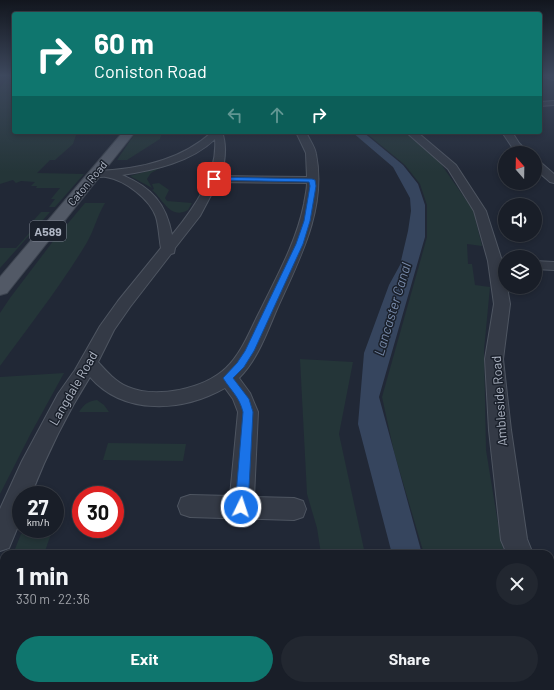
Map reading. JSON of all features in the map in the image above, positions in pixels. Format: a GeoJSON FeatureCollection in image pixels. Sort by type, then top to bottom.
{"type":"FeatureCollection","features":[{"type":"Feature","properties":{"kind":"main road","name":"Caton Road"},"geometry":{"type":"LineString","coordinates":[[0,289],[102,175],[128,134]]}},
{"type":"Feature","properties":{"kind":"street"},"geometry":{"type":"LineString","coordinates":[[102,175],[146,168],[197,149],[215,134]]}},
{"type":"Feature","properties":{"kind":"street","name":"Langdale Road"},"geometry":{"type":"LineString","coordinates":[[0,540],[30,468],[65,399],[88,363],[110,324],[154,266],[169,250],[178,217],[214,179],[218,166],[220,149],[220,140],[218,134]]}},
{"type":"Feature","properties":{"kind":"street"},"geometry":{"type":"LineString","coordinates":[[88,363],[103,380],[122,393],[138,398],[159,400],[179,397],[201,391],[228,378],[241,365],[300,244],[308,213],[312,180],[312,153],[302,134]]}},
{"type":"Feature","properties":{"kind":"street","name":"Ambleside Road"},"geometry":{"type":"LineString","coordinates":[[413,134],[452,167],[480,211],[498,257]]}},
{"type":"Feature","properties":{"kind":"street"},"geometry":{"type":"LineString","coordinates":[[508,134],[516,146]]}},
{"type":"Feature","properties":{"kind":"street"},"geometry":{"type":"LineString","coordinates":[[197,149],[220,149]]}},
{"type":"Feature","properties":{"kind":"street"},"geometry":{"type":"LineString","coordinates":[[542,169],[554,180]]}},
{"type":"Feature","properties":{"kind":"street"},"geometry":{"type":"LineString","coordinates":[[102,175],[127,181],[144,192],[158,206],[178,217],[169,250]]}},
{"type":"Feature","properties":{"kind":"street"},"geometry":{"type":"LineString","coordinates":[[214,179],[312,180]]}},
{"type":"Feature","properties":{"kind":"street"},"geometry":{"type":"LineString","coordinates":[[542,265],[554,266]]}},
{"type":"Feature","properties":{"kind":"street","name":"Ambleside Road"},"geometry":{"type":"LineString","coordinates":[[502,294],[502,304],[494,359],[500,430],[514,540],[518,550]]}},
{"type":"Feature","properties":{"kind":"street"},"geometry":{"type":"LineString","coordinates":[[228,378],[240,392],[245,401],[248,412],[241,507]]}},
{"type":"Feature","properties":{"kind":"street"},"geometry":{"type":"LineString","coordinates":[[190,506],[294,509]]}},
{"type":"Feature","properties":{"kind":"shaded area"},"geometry":{"type":"Polygon","coordinates":[[[0,107],[12,107],[12,134],[76,134],[73,144],[55,160],[50,160],[37,173],[84,174],[55,207],[49,207],[55,199],[51,199],[60,188],[36,188],[37,186],[31,186],[35,182],[21,181],[16,183],[13,180],[0,184],[0,107]]]}},
{"type":"Feature","properties":{"kind":"shaded area"},"geometry":{"type":"Polygon","coordinates":[[[135,134],[161,134],[160,139],[127,160],[117,160],[135,134]]]}},
{"type":"Feature","properties":{"kind":"shaded area"},"geometry":{"type":"Polygon","coordinates":[[[367,134],[408,134],[430,152],[441,164],[473,210],[482,246],[467,244],[468,264],[472,264],[475,285],[490,287],[484,350],[486,450],[501,542],[504,550],[423,550],[394,452],[382,397],[427,237],[427,205],[420,184],[405,165],[367,134]]]}},
{"type":"Feature","properties":{"kind":"shaded area"},"geometry":{"type":"Polygon","coordinates":[[[162,167],[151,173],[147,179],[152,188],[130,176],[162,167]]]}},
{"type":"Feature","properties":{"kind":"shaded area"},"geometry":{"type":"Polygon","coordinates":[[[159,183],[169,190],[165,198],[167,201],[192,203],[188,210],[176,212],[167,207],[152,190],[154,189],[152,184],[159,183]]]}},
{"type":"Feature","properties":{"kind":"shaded area"},"geometry":{"type":"Polygon","coordinates":[[[85,203],[105,203],[89,239],[55,291],[0,366],[0,313],[54,240],[85,203]]]}},
{"type":"Feature","properties":{"kind":"shaded area"},"geometry":{"type":"Polygon","coordinates":[[[41,212],[50,212],[0,268],[0,248],[16,248],[40,221],[34,220],[41,212]]]}},
{"type":"Feature","properties":{"kind":"shaded area"},"geometry":{"type":"Polygon","coordinates":[[[300,359],[353,362],[339,434],[364,550],[320,550],[317,528],[307,494],[300,359]]]}},
{"type":"Feature","properties":{"kind":"shaded area"},"geometry":{"type":"Polygon","coordinates":[[[64,373],[31,433],[0,494],[0,377],[64,373]]]}},
{"type":"Feature","properties":{"kind":"shaded area"},"geometry":{"type":"Polygon","coordinates":[[[97,400],[104,405],[109,412],[79,412],[86,403],[97,400]]]}},
{"type":"Feature","properties":{"kind":"shaded area"},"geometry":{"type":"Polygon","coordinates":[[[108,443],[186,444],[183,461],[103,460],[108,443]]]}},
{"type":"Feature","properties":{"kind":"shaded area"},"geometry":{"type":"Polygon","coordinates":[[[19,538],[50,538],[45,550],[15,550],[19,538]]]}},
{"type":"Feature","properties":{"kind":"water","name":"Lancaster Canal"},"geometry":{"type":"Polygon","coordinates":[[[354,134],[365,134],[403,165],[418,184],[425,205],[425,237],[379,397],[421,550],[391,550],[358,424],[364,353],[389,285],[400,265],[411,211],[410,198],[393,167],[354,134]]]}},
{"type":"Feature","properties":{"kind":"route"},"geometry":{"type":"LineString","coordinates":[[214,179],[312,180],[313,186],[307,221],[300,244],[249,351],[241,365],[228,378],[240,392],[245,401],[248,412],[241,507]]}}]}
